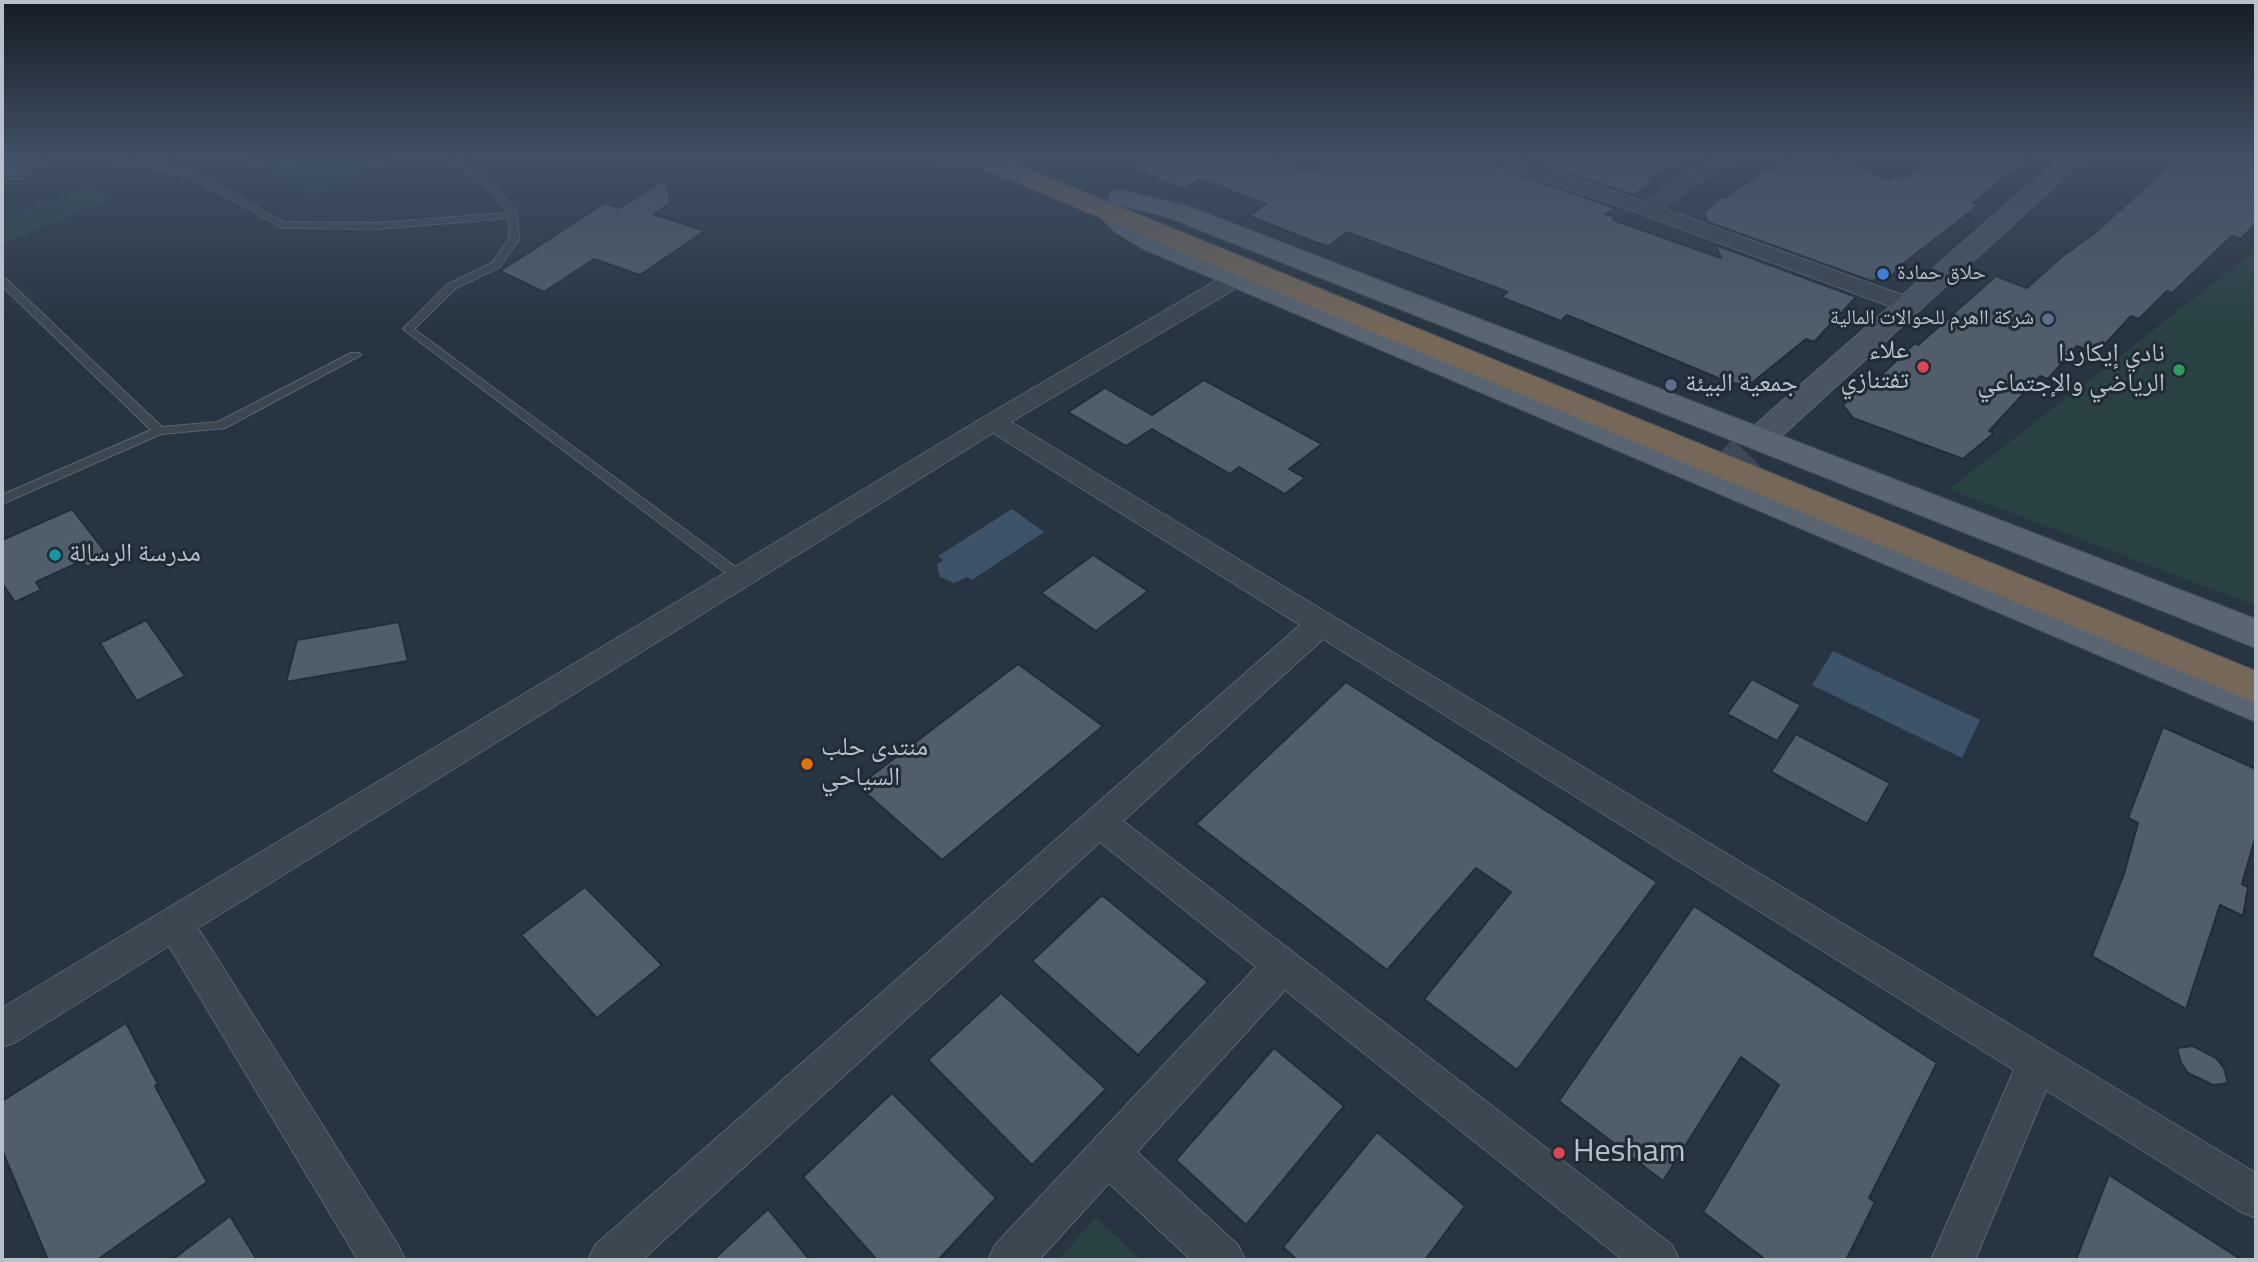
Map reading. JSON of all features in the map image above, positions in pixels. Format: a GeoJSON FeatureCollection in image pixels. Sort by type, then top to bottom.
{"type":"FeatureCollection","features":[{"type":"Feature","properties":{"kind":"highway"},"geometry":{"type":"LineString","coordinates":[[1141,215],[2256,688]]}},
{"type":"Feature","properties":{"kind":"highway"},"geometry":{"type":"LineString","coordinates":[[1143,215],[2256,661]]}},
{"type":"Feature","properties":{"kind":"main road"},"geometry":{"type":"LineString","coordinates":[[1119,215],[1124,226],[1151,242],[1235,279],[2256,706]]}},
{"type":"Feature","properties":{"kind":"main road"},"geometry":{"type":"LineString","coordinates":[[1186,215],[2256,635]]}},
{"type":"Feature","properties":{"kind":"main road"},"geometry":{"type":"LineString","coordinates":[[1760,438],[2010,215]]}},
{"type":"Feature","properties":{"kind":"street"},"geometry":{"type":"LineString","coordinates":[[1662,215],[1908,305]]}},
{"type":"Feature","properties":{"kind":"street"},"geometry":{"type":"LineString","coordinates":[[2,1029],[993,422],[1235,279]]}},
{"type":"Feature","properties":{"kind":"street"},"geometry":{"type":"LineString","coordinates":[[993,422],[2256,1197]]}},
{"type":"Feature","properties":{"kind":"street"},"geometry":{"type":"LineString","coordinates":[[610,1260],[1321,623]]}},
{"type":"Feature","properties":{"kind":"street"},"geometry":{"type":"LineString","coordinates":[[1100,822],[1657,1260]]}},
{"type":"Feature","properties":{"kind":"street"},"geometry":{"type":"LineString","coordinates":[[175,923],[383,1260]]}},
{"type":"Feature","properties":{"kind":"street"},"geometry":{"type":"LineString","coordinates":[[1010,1260],[1282,965]]}},
{"type":"Feature","properties":{"kind":"street"},"geometry":{"type":"LineString","coordinates":[[1953,1260],[2037,1062]]}},
{"type":"Feature","properties":{"kind":"street"},"geometry":{"type":"LineString","coordinates":[[1108,1154],[1223,1260]]}},
{"type":"Feature","properties":{"kind":"lane"},"geometry":{"type":"LineString","coordinates":[[264,215],[282,225],[378,226],[514,215],[514,239],[496,265],[452,286],[408,329],[740,577]]}},
{"type":"Feature","properties":{"kind":"lane"},"geometry":{"type":"LineString","coordinates":[[2,281],[159,430]]}},
{"type":"Feature","properties":{"kind":"lane"},"geometry":{"type":"LineString","coordinates":[[2,500],[159,430],[221,425],[355,355]]}},
{"type":"Feature","properties":{"kind":"green space"},"geometry":{"type":"Polygon","coordinates":[[[16,215],[72,215],[2,245],[2,221],[16,215]]]}},
{"type":"Feature","properties":{"kind":"green space","name":"نادي إيكاردا الرياضي والإجتماعي"},"geometry":{"type":"Polygon","coordinates":[[[2256,250],[2256,606],[1949,489],[2256,250]]]}},
{"type":"Feature","properties":{"kind":"green space"},"geometry":{"type":"Polygon","coordinates":[[[1096,1217],[1141,1260],[1058,1260],[1096,1217]]]}},
{"type":"Feature","properties":{"kind":"water"},"geometry":{"type":"Polygon","coordinates":[[[1012,509],[1044,532],[972,580],[967,577],[954,583],[940,577],[937,565],[943,560],[938,556],[1012,509]]]}},
{"type":"Feature","properties":{"kind":"water"},"geometry":{"type":"Polygon","coordinates":[[[1833,651],[1980,720],[1962,758],[1812,685],[1833,651]]]}},
{"type":"Feature","properties":{"kind":"building"},"geometry":{"type":"Polygon","coordinates":[[[587,215],[656,215],[705,231],[640,275],[594,259],[544,292],[500,271],[587,215]]]}},
{"type":"Feature","properties":{"kind":"building"},"geometry":{"type":"Polygon","coordinates":[[[1608,215],[1616,217],[1613,220],[1721,258],[1716,245],[1856,297],[1814,342],[1806,339],[1753,382],[1730,383],[1567,315],[1561,321],[1501,297],[1508,292],[1347,232],[1329,246],[1249,216],[1608,215]]]}},
{"type":"Feature","properties":{"kind":"building"},"geometry":{"type":"Polygon","coordinates":[[[1705,215],[1966,215],[1892,275],[1871,281],[1708,222],[1705,215]]]}},
{"type":"Feature","properties":{"kind":"building"},"geometry":{"type":"Polygon","coordinates":[[[2115,215],[2256,215],[2256,223],[2241,239],[2232,236],[2172,293],[2167,291],[2139,319],[2131,316],[2097,353],[2077,346],[2048,379],[2040,376],[1989,431],[1994,433],[1963,459],[1853,418],[1843,405],[1869,380],[1874,382],[1915,343],[1918,345],[1996,276],[2027,288],[2060,258],[2115,215]]]}},
{"type":"Feature","properties":{"kind":"building"},"geometry":{"type":"Polygon","coordinates":[[[1204,380],[1322,444],[1289,469],[1305,478],[1285,494],[1239,467],[1230,474],[1152,429],[1126,446],[1068,412],[1105,388],[1152,415],[1204,380]]]}},
{"type":"Feature","properties":{"kind":"building","name":"مدرسة الرسالة"},"geometry":{"type":"Polygon","coordinates":[[[72,509],[109,557],[87,567],[82,561],[36,582],[41,590],[15,602],[2,583],[2,540],[72,509]]]}},
{"type":"Feature","properties":{"kind":"building"},"geometry":{"type":"Polygon","coordinates":[[[1093,555],[1148,591],[1096,631],[1041,593],[1093,555]]]}},
{"type":"Feature","properties":{"kind":"building"},"geometry":{"type":"Polygon","coordinates":[[[146,620],[185,676],[137,701],[100,643],[146,620]]]}},
{"type":"Feature","properties":{"kind":"building"},"geometry":{"type":"Polygon","coordinates":[[[399,622],[408,661],[286,682],[297,640],[399,622]]]}},
{"type":"Feature","properties":{"kind":"building"},"geometry":{"type":"Polygon","coordinates":[[[1018,664],[1103,726],[942,860],[858,786],[1018,664]]]}},
{"type":"Feature","properties":{"kind":"building"},"geometry":{"type":"Polygon","coordinates":[[[1752,679],[1801,705],[1777,741],[1727,714],[1752,679]]]}},
{"type":"Feature","properties":{"kind":"building"},"geometry":{"type":"Polygon","coordinates":[[[1346,682],[1657,882],[1517,1070],[1424,999],[1511,892],[1476,868],[1387,970],[1196,824],[1346,682]]]}},
{"type":"Feature","properties":{"kind":"building"},"geometry":{"type":"Polygon","coordinates":[[[2163,727],[2256,769],[2256,835],[2242,884],[2248,887],[2243,916],[2220,905],[2186,1009],[2092,956],[2124,874],[2138,823],[2128,818],[2163,727]]]}},
{"type":"Feature","properties":{"kind":"building"},"geometry":{"type":"Polygon","coordinates":[[[1796,734],[1890,783],[1867,824],[1771,772],[1796,734]]]}},
{"type":"Feature","properties":{"kind":"building"},"geometry":{"type":"Polygon","coordinates":[[[585,887],[662,965],[597,1018],[521,935],[585,887]]]}},
{"type":"Feature","properties":{"kind":"building"},"geometry":{"type":"Polygon","coordinates":[[[1102,895],[1208,982],[1138,1055],[1032,961],[1102,895]]]}},
{"type":"Feature","properties":{"kind":"building"},"geometry":{"type":"Polygon","coordinates":[[[1694,906],[1937,1063],[1869,1198],[1875,1202],[1846,1260],[1766,1260],[1703,1212],[1779,1085],[1741,1057],[1663,1181],[1559,1101],[1694,906]]]}},
{"type":"Feature","properties":{"kind":"building"},"geometry":{"type":"Polygon","coordinates":[[[1001,993],[1106,1089],[1032,1165],[928,1060],[1001,993]]]}},
{"type":"Feature","properties":{"kind":"building"},"geometry":{"type":"Polygon","coordinates":[[[126,1023],[158,1084],[155,1086],[207,1182],[97,1260],[48,1260],[2,1150],[2,1101],[126,1023]]]}},
{"type":"Feature","properties":{"kind":"building"},"geometry":{"type":"Polygon","coordinates":[[[2193,1046],[2216,1058],[2224,1068],[2228,1083],[2213,1085],[2188,1073],[2181,1063],[2177,1048],[2193,1046]]]}},
{"type":"Feature","properties":{"kind":"building"},"geometry":{"type":"Polygon","coordinates":[[[1274,1048],[1344,1106],[1246,1225],[1176,1160],[1274,1048]]]}},
{"type":"Feature","properties":{"kind":"building"},"geometry":{"type":"Polygon","coordinates":[[[892,1093],[996,1198],[938,1260],[877,1260],[803,1177],[892,1093]]]}},
{"type":"Feature","properties":{"kind":"building"},"geometry":{"type":"Polygon","coordinates":[[[1377,1132],[1465,1206],[1425,1260],[1297,1260],[1283,1247],[1377,1132]]]}},
{"type":"Feature","properties":{"kind":"building"},"geometry":{"type":"Polygon","coordinates":[[[2109,1175],[2242,1260],[2076,1260],[2109,1175]]]}},
{"type":"Feature","properties":{"kind":"building"},"geometry":{"type":"Polygon","coordinates":[[[768,1209],[810,1260],[713,1260],[768,1209]]]}},
{"type":"Feature","properties":{"kind":"building"},"geometry":{"type":"Polygon","coordinates":[[[230,1216],[257,1260],[172,1260],[230,1216]]]}},
{"type":"Feature","properties":{"kind":"tunnel"},"geometry":{"type":"LineString","coordinates":[[1720,480],[1760,438]]}},
{"type":"Feature","properties":{"kind":"place","name":"حلاق حمادة"},"geometry":{"type":"Point","coordinates":[1883,274]}},
{"type":"Feature","properties":{"kind":"place","name":"شركة ااهرم للحوالات المالية"},"geometry":{"type":"Point","coordinates":[2048,319]}},
{"type":"Feature","properties":{"kind":"place","name":"علاء تفتنازي"},"geometry":{"type":"Point","coordinates":[1923,367]}},
{"type":"Feature","properties":{"kind":"place","name":"نادي إيكاردا الرياضي والإجتماعي"},"geometry":{"type":"Point","coordinates":[2179,370]}},
{"type":"Feature","properties":{"kind":"place","name":"جمعية البيئة"},"geometry":{"type":"Point","coordinates":[1671,385]}},
{"type":"Feature","properties":{"kind":"place","name":"مدرسة الرسالة"},"geometry":{"type":"Point","coordinates":[55,555]}},
{"type":"Feature","properties":{"kind":"place","name":"منتدى حلب السياحي"},"geometry":{"type":"Point","coordinates":[807,764]}},
{"type":"Feature","properties":{"kind":"place","name":"Hesham"},"geometry":{"type":"Point","coordinates":[1559,1153]}}]}
